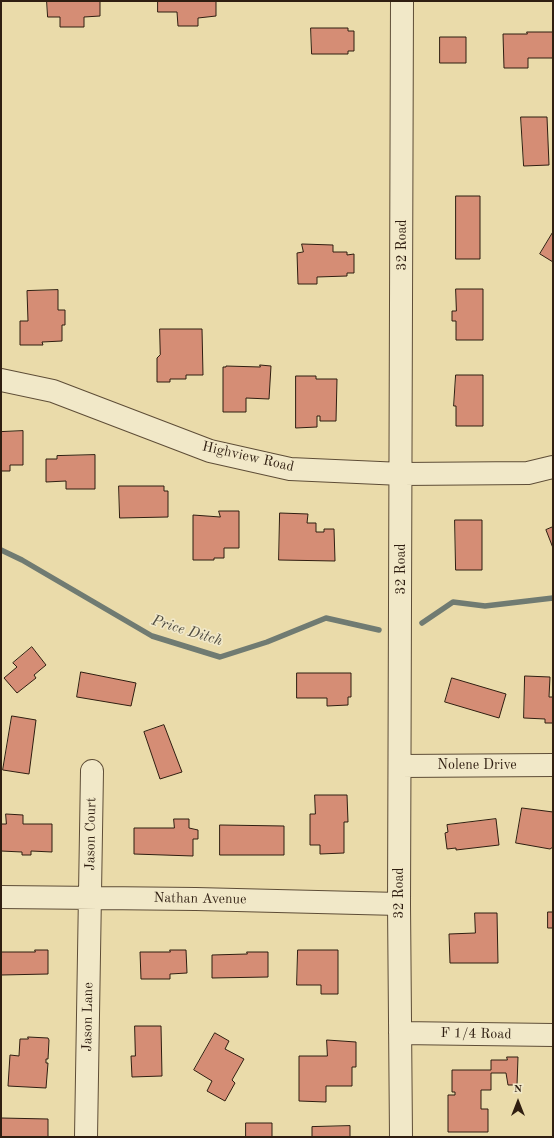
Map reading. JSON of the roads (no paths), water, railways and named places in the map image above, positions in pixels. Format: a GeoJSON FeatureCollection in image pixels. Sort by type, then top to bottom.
{"type":"FeatureCollection","features":[{"type":"Feature","properties":{"kind":"street","name":"32 Road"},"geometry":{"type":"LineString","coordinates":[[401,1137],[399,904],[402,474],[402,1]]}},
{"type":"Feature","properties":{"kind":"street","name":"Highview Road"},"geometry":{"type":"LineString","coordinates":[[1,380],[53,391],[210,451],[290,469],[402,474],[528,473],[553,467]]}},
{"type":"Feature","properties":{"kind":"street","name":"Nolene Drive"},"geometry":{"type":"LineString","coordinates":[[400,766],[553,765]]}},
{"type":"Feature","properties":{"kind":"street","name":"Jason Court"},"geometry":{"type":"LineString","coordinates":[[90,897],[92,771]]}},
{"type":"Feature","properties":{"kind":"street","name":"Nathan Avenue"},"geometry":{"type":"LineString","coordinates":[[1,897],[90,897],[399,904]]}},
{"type":"Feature","properties":{"kind":"street","name":"Jason Lane"},"geometry":{"type":"LineString","coordinates":[[86,1137],[90,897]]}},
{"type":"Feature","properties":{"kind":"street","name":"F 1/4 Road"},"geometry":{"type":"LineString","coordinates":[[400,1033],[553,1035]]}},
{"type":"Feature","properties":{"kind":"waterway","name":"Price Ditch"},"geometry":{"type":"LineString","coordinates":[[1,550],[22,560],[152,636],[220,657],[267,642],[326,618],[379,630]]}},
{"type":"Feature","properties":{"kind":"waterway","name":"Price Ditch"},"geometry":{"type":"LineString","coordinates":[[422,623],[453,602],[485,606],[553,598]]}}]}
